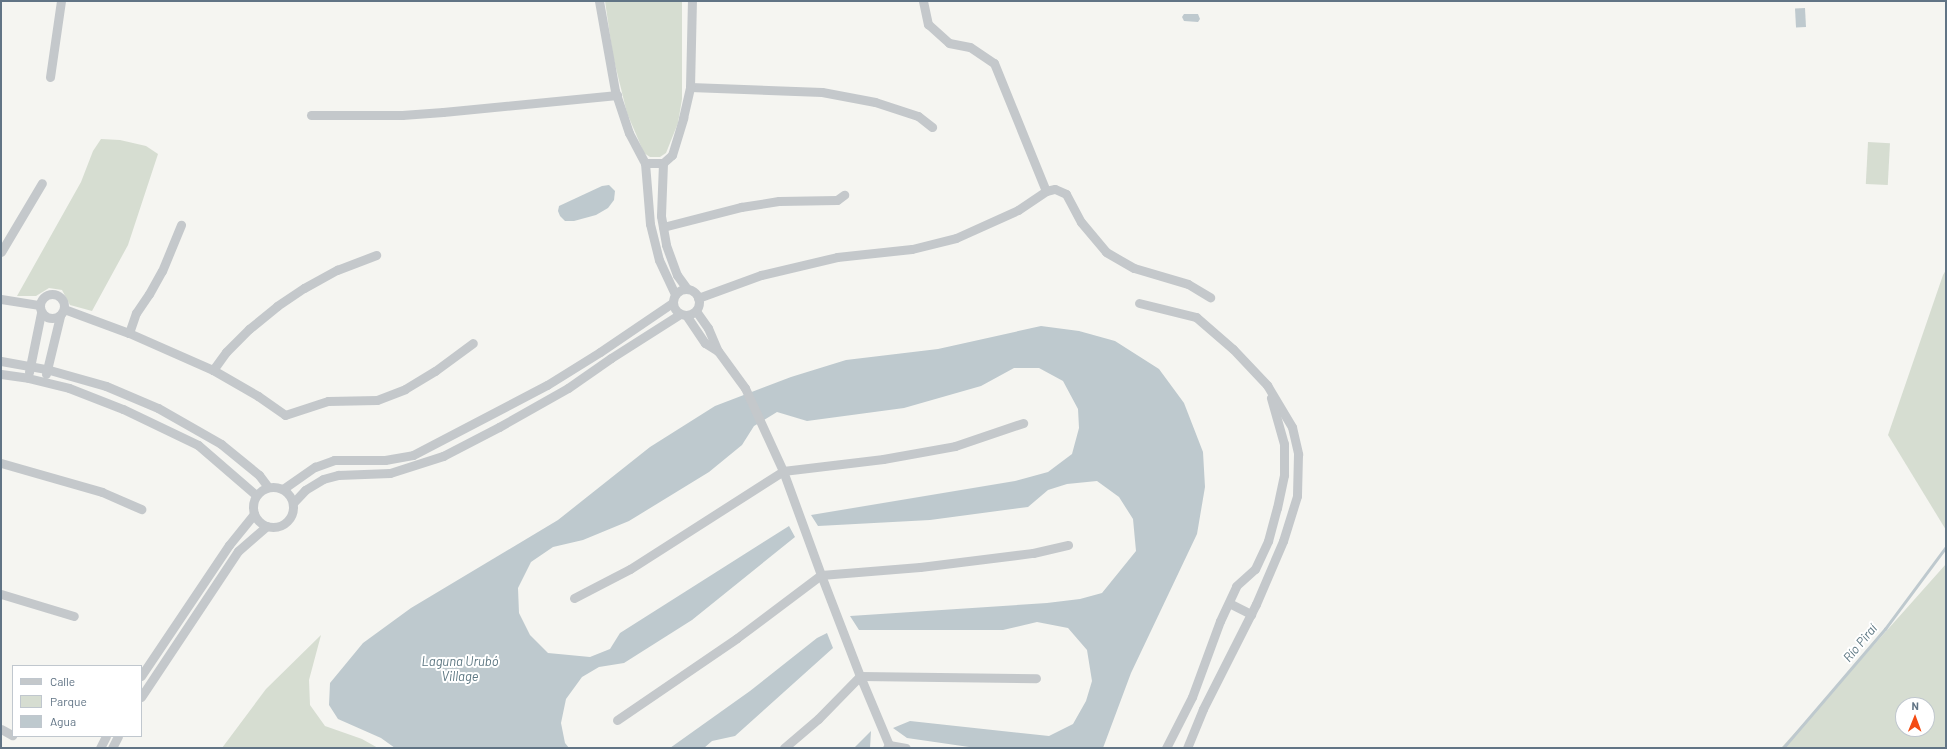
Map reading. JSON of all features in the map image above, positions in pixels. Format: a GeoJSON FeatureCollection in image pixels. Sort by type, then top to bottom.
{"type":"FeatureCollection","features":[{"type":"Feature","properties":{"kind":"street"},"geometry":{"type":"LineString","coordinates":[[50,77],[60,1]]}},
{"type":"Feature","properties":{"kind":"street"},"geometry":{"type":"LineString","coordinates":[[599,1],[617,95],[629,133],[645,163],[650,224],[659,260],[675,294]]}},
{"type":"Feature","properties":{"kind":"street"},"geometry":{"type":"LineString","coordinates":[[645,163],[663,163],[672,155],[690,87],[692,1]]}},
{"type":"Feature","properties":{"kind":"street"},"geometry":{"type":"LineString","coordinates":[[923,1],[928,24],[949,43],[970,47],[994,63],[1046,191]]}},
{"type":"Feature","properties":{"kind":"street"},"geometry":{"type":"LineString","coordinates":[[690,87],[822,92],[875,102],[918,116],[932,127]]}},
{"type":"Feature","properties":{"kind":"street"},"geometry":{"type":"LineString","coordinates":[[312,116],[394,115],[443,112],[617,95]]}},
{"type":"Feature","properties":{"kind":"street"},"geometry":{"type":"LineString","coordinates":[[293,503],[305,490],[323,480],[338,475],[390,472],[422,464],[443,456],[499,427],[568,388],[611,358],[683,315],[692,314],[698,306],[698,298],[694,292],[687,289],[678,275],[666,245],[661,216],[663,163]]}},
{"type":"Feature","properties":{"kind":"street"},"geometry":{"type":"LineString","coordinates":[[1,252],[42,183]]}},
{"type":"Feature","properties":{"kind":"street"},"geometry":{"type":"LineString","coordinates":[[698,298],[761,275],[837,257],[912,249],[956,238],[1018,210],[1046,191],[1055,189],[1066,194],[1082,222],[1106,252],[1134,268],[1188,284],[1210,297]]}},
{"type":"Feature","properties":{"kind":"street"},"geometry":{"type":"LineString","coordinates":[[663,227],[741,207],[779,201],[837,200],[844,195]]}},
{"type":"Feature","properties":{"kind":"street"},"geometry":{"type":"LineString","coordinates":[[129,333],[136,313],[162,271],[181,225]]}},
{"type":"Feature","properties":{"kind":"street"},"geometry":{"type":"LineString","coordinates":[[214,370],[226,352],[245,333],[277,306],[304,288],[338,270],[376,255]]}},
{"type":"Feature","properties":{"kind":"street"},"geometry":{"type":"LineString","coordinates":[[687,289],[679,291],[675,294],[672,303],[674,309],[683,315],[705,343],[718,351]]}},
{"type":"Feature","properties":{"kind":"street"},"geometry":{"type":"LineString","coordinates":[[28,378],[43,298],[54,294],[63,301],[62,313],[46,369],[46,382]]}},
{"type":"Feature","properties":{"kind":"street"},"geometry":{"type":"LineString","coordinates":[[1,299],[40,309],[52,319],[62,313],[129,333],[214,370],[258,396],[285,415],[328,401],[377,400],[404,389],[435,371],[473,343]]}},
{"type":"Feature","properties":{"kind":"street"},"geometry":{"type":"LineString","coordinates":[[283,489],[315,467],[334,460],[385,460],[413,455],[547,385],[600,352],[672,303]]}},
{"type":"Feature","properties":{"kind":"street"},"geometry":{"type":"LineString","coordinates":[[1139,303],[1196,317],[1233,349],[1267,385],[1292,427],[1298,454],[1297,496],[1283,542],[1251,614],[1203,709],[1188,748]]}},
{"type":"Feature","properties":{"kind":"street"},"geometry":{"type":"LineString","coordinates":[[696,310],[708,328],[718,351],[747,392],[783,471],[821,575],[888,747],[906,748]]}},
{"type":"Feature","properties":{"kind":"street"},"geometry":{"type":"LineString","coordinates":[[1,361],[46,369],[106,386],[158,408],[221,444],[259,475],[268,487]]}},
{"type":"Feature","properties":{"kind":"street"},"geometry":{"type":"LineString","coordinates":[[1,374],[28,378],[70,388],[198,445],[256,495]]}},
{"type":"Feature","properties":{"kind":"street"},"geometry":{"type":"LineString","coordinates":[[1166,748],[1192,696],[1220,621],[1236,586],[1256,569],[1268,541],[1284,475],[1284,444],[1267,385]]}},
{"type":"Feature","properties":{"kind":"street"},"geometry":{"type":"LineString","coordinates":[[149,422],[158,408]]}},
{"type":"Feature","properties":{"kind":"street"},"geometry":{"type":"LineString","coordinates":[[492,415],[499,427]]}},
{"type":"Feature","properties":{"kind":"street"},"geometry":{"type":"LineString","coordinates":[[574,598],[630,569],[783,471],[883,459],[955,446],[1023,423]]}},
{"type":"Feature","properties":{"kind":"street"},"geometry":{"type":"LineString","coordinates":[[364,461],[364,474]]}},
{"type":"Feature","properties":{"kind":"street"},"geometry":{"type":"LineString","coordinates":[[1,463],[102,492],[141,509]]}},
{"type":"Feature","properties":{"kind":"street"},"geometry":{"type":"LineString","coordinates":[[276,486],[283,489],[289,494],[293,503],[292,515],[288,521],[281,526],[266,526],[260,523],[254,514],[253,502],[256,495],[261,490],[268,487],[276,486]]}},
{"type":"Feature","properties":{"kind":"street"},"geometry":{"type":"LineString","coordinates":[[142,675],[229,545],[254,514]]}},
{"type":"Feature","properties":{"kind":"street"},"geometry":{"type":"LineString","coordinates":[[142,696],[238,552],[266,526]]}},
{"type":"Feature","properties":{"kind":"street"},"geometry":{"type":"LineString","coordinates":[[617,720],[737,638],[821,575],[920,567],[1033,553],[1068,544]]}},
{"type":"Feature","properties":{"kind":"street"},"geometry":{"type":"LineString","coordinates":[[1,594],[74,616]]}},
{"type":"Feature","properties":{"kind":"street"},"geometry":{"type":"LineString","coordinates":[[1229,603],[1251,614]]}},
{"type":"Feature","properties":{"kind":"street"},"geometry":{"type":"LineString","coordinates":[[784,748],[818,719],[860,676],[1036,678]]}},
{"type":"Feature","properties":{"kind":"street"},"geometry":{"type":"LineString","coordinates":[[1,729],[12,735]]}},
{"type":"Feature","properties":{"kind":"street"},"geometry":{"type":"LineString","coordinates":[[100,748],[106,737]]}},
{"type":"Feature","properties":{"kind":"street"},"geometry":{"type":"LineString","coordinates":[[112,748],[118,737]]}},
{"type":"Feature","properties":{"kind":"green space"},"geometry":{"type":"Polygon","coordinates":[[[605,1],[682,1],[682,99],[678,123],[666,153],[660,157],[650,157],[644,153],[627,113],[613,56],[605,1]]]}},
{"type":"Feature","properties":{"kind":"green space"},"geometry":{"type":"Polygon","coordinates":[[[101,139],[120,140],[146,146],[158,154],[128,245],[92,311],[70,305],[62,290],[49,288],[36,296],[17,296],[81,182],[93,151],[101,139]]]}},
{"type":"Feature","properties":{"kind":"green space"},"geometry":{"type":"Polygon","coordinates":[[[1868,142],[1890,143],[1888,185],[1866,184],[1868,142]]]}},
{"type":"Feature","properties":{"kind":"green space"},"geometry":{"type":"Polygon","coordinates":[[[1946,270],[1946,530],[1888,435],[1946,270]]]}},
{"type":"Feature","properties":{"kind":"green space"},"geometry":{"type":"Polygon","coordinates":[[[1946,564],[1946,748],[1781,748],[1815,711],[1946,564]]]}},
{"type":"Feature","properties":{"kind":"green space"},"geometry":{"type":"Polygon","coordinates":[[[321,635],[309,680],[310,705],[325,726],[362,739],[378,748],[222,748],[266,689],[321,635]]]}},
{"type":"Feature","properties":{"kind":"water"},"geometry":{"type":"Polygon","coordinates":[[[1805,8],[1806,27],[1796,27],[1795,9],[1805,8]]]}},
{"type":"Feature","properties":{"kind":"water"},"geometry":{"type":"Polygon","coordinates":[[[1184,14],[1198,14],[1200,19],[1198,22],[1184,21],[1182,17],[1184,14]]]}},
{"type":"Feature","properties":{"kind":"water"},"geometry":{"type":"Polygon","coordinates":[[[609,185],[615,191],[614,200],[608,208],[596,215],[574,221],[565,221],[560,216],[558,211],[559,206],[602,186],[609,185]]]}},
{"type":"Feature","properties":{"kind":"water","name":"Laguna Urubó Village"},"geometry":{"type":"Polygon","coordinates":[[[1041,326],[1079,331],[1115,341],[1159,369],[1184,403],[1203,452],[1205,487],[1197,534],[1131,673],[1103,748],[976,748],[907,738],[893,728],[910,721],[1049,736],[1073,724],[1086,701],[1092,681],[1087,650],[1068,628],[1037,622],[1003,630],[859,630],[850,616],[1047,603],[1080,599],[1102,593],[1136,551],[1133,519],[1119,497],[1097,481],[1067,484],[1048,490],[1028,507],[930,520],[818,526],[811,515],[1015,481],[1048,472],[1072,454],[1079,428],[1078,409],[1063,381],[1039,368],[1014,368],[981,386],[904,408],[807,421],[777,412],[754,426],[742,445],[709,472],[629,521],[583,540],[553,547],[531,562],[518,588],[519,613],[530,635],[548,653],[590,657],[610,649],[620,633],[789,526],[795,537],[692,620],[624,663],[599,667],[582,677],[566,699],[561,723],[565,743],[569,748],[395,748],[381,738],[338,719],[329,705],[330,683],[363,643],[411,608],[558,520],[650,447],[715,406],[791,377],[846,360],[938,349],[1041,326]]]}},
{"type":"Feature","properties":{"kind":"water"},"geometry":{"type":"Polygon","coordinates":[[[827,633],[833,648],[735,736],[712,741],[704,748],[670,748],[750,691],[817,638],[827,633]]]}},
{"type":"Feature","properties":{"kind":"water"},"geometry":{"type":"Polygon","coordinates":[[[871,731],[870,748],[854,748],[871,731]]]}},
{"type":"Feature","properties":{"kind":"waterway","name":"Río Piraí"},"geometry":{"type":"LineString","coordinates":[[1783,748],[1885,629],[1946,547]]}}]}
